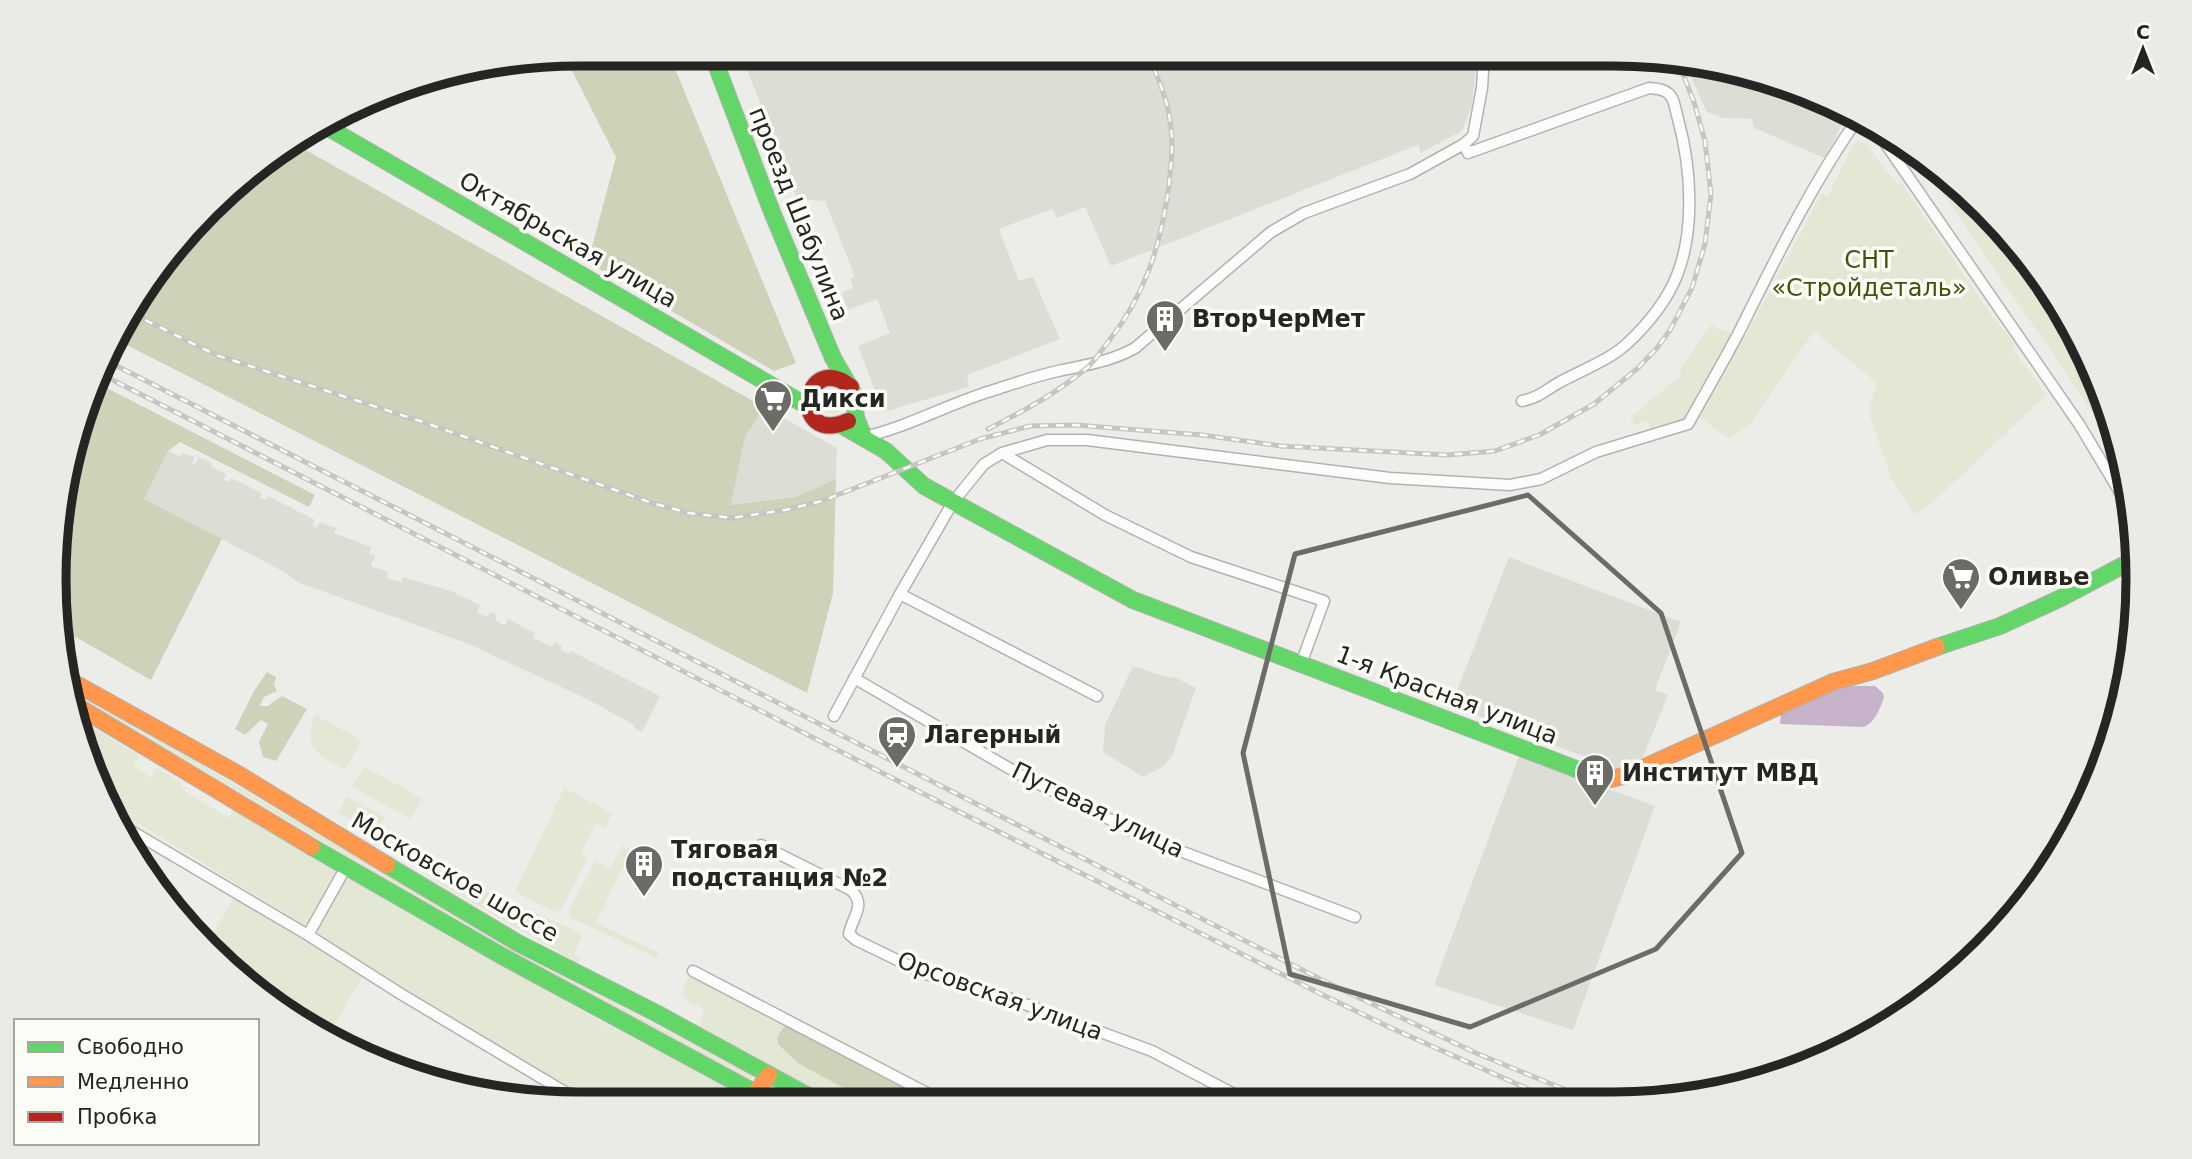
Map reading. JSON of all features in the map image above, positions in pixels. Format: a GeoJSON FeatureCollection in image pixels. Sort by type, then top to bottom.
{"type":"FeatureCollection","features":[{"type":"Feature","properties":{"kind":"street","name":"проезд Шабулина"},"geometry":{"type":"LineString","coordinates":[[717,66],[772,212],[833,358],[854,394],[855,409],[864,437]]}},
{"type":"Feature","properties":{"kind":"street"},"geometry":{"type":"LineString","coordinates":[[864,437],[888,432],[986,392],[1056,371],[1103,362],[1135,348],[1271,232],[1304,213],[1410,174],[1474,136],[1483,66]]}},
{"type":"Feature","properties":{"kind":"street"},"geometry":{"type":"LineString","coordinates":[[1464,144],[1468,153],[1649,89],[1662,89],[1672,96],[1683,139],[1690,209],[1685,244],[1671,290],[1650,320],[1614,354],[1557,384],[1537,398],[1522,401]]}},
{"type":"Feature","properties":{"kind":"street"},"geometry":{"type":"LineString","coordinates":[[834,716],[953,502],[984,464],[1002,453],[1047,440],[1087,440],[1390,478],[1510,485],[1541,479],[1596,452],[1688,424],[1737,336],[1772,262],[1834,153],[1853,126]]}},
{"type":"Feature","properties":{"kind":"street","name":"Октябрьская улица"},"geometry":{"type":"LineString","coordinates":[[332,130],[786,394],[809,399]]}},
{"type":"Feature","properties":{"kind":"street"},"geometry":{"type":"LineString","coordinates":[[1887,146],[2079,424],[2117,488]]}},
{"type":"Feature","properties":{"kind":"street"},"geometry":{"type":"LineString","coordinates":[[828,378],[836,364],[833,358]]}},
{"type":"Feature","properties":{"kind":"street"},"geometry":{"type":"LineString","coordinates":[[850,387],[844,381],[828,378],[821,380],[809,399],[815,421],[822,425],[841,425],[848,422],[855,409]]}},
{"type":"Feature","properties":{"kind":"street","name":"1-я Красная улица"},"geometry":{"type":"LineString","coordinates":[[841,425],[864,437],[906,466],[924,486],[1133,600],[1592,775],[1611,779],[1627,775],[1833,682],[2000,626],[2125,564]]}},
{"type":"Feature","properties":{"kind":"street"},"geometry":{"type":"LineString","coordinates":[[1002,453],[1105,516],[1191,557],[1324,601],[1301,664]]}},
{"type":"Feature","properties":{"kind":"street"},"geometry":{"type":"LineString","coordinates":[[900,594],[1097,696]]}},
{"type":"Feature","properties":{"kind":"street","name":"Путевая улица"},"geometry":{"type":"LineString","coordinates":[[854,678],[1019,774],[1151,840],[1355,917]]}},
{"type":"Feature","properties":{"kind":"street","name":"Московское шоссе"},"geometry":{"type":"LineString","coordinates":[[77,684],[220,763],[519,943],[656,1013],[801,1092]]}},
{"type":"Feature","properties":{"kind":"street","name":"Московское шоссе"},"geometry":{"type":"LineString","coordinates":[[83,710],[346,867],[741,1092]]}},
{"type":"Feature","properties":{"kind":"street"},"geometry":{"type":"LineString","coordinates":[[133,832],[564,1092]]}},
{"type":"Feature","properties":{"kind":"street","name":"Орсовская улица"},"geometry":{"type":"LineString","coordinates":[[761,845],[856,894],[859,909],[849,934],[856,940],[926,974],[1003,996],[1152,1051],[1232,1092]]}},
{"type":"Feature","properties":{"kind":"street"},"geometry":{"type":"LineString","coordinates":[[308,935],[346,867]]}},
{"type":"Feature","properties":{"kind":"street"},"geometry":{"type":"LineString","coordinates":[[693,971],[925,1092]]}},
{"type":"Feature","properties":{"kind":"street"},"geometry":{"type":"LineString","coordinates":[[756,1092],[769,1075]]}},
{"type":"Feature","properties":{"kind":"highlighted area"},"geometry":{"type":"Polygon","coordinates":[[[1528,495],[1661,613],[1742,853],[1656,949],[1470,1027],[1290,974],[1243,753],[1295,554],[1528,495]]]}},
{"type":"Feature","properties":{"kind":"shaded area"},"geometry":{"type":"Polygon","coordinates":[[[746,66],[1476,66],[1472,105],[1462,131],[1421,153],[1418,145],[1111,266],[1085,207],[1057,218],[1052,209],[999,229],[1019,281],[1033,277],[1060,339],[967,375],[969,387],[883,412],[858,346],[890,333],[877,299],[848,310],[841,293],[853,288],[850,279],[855,277],[825,201],[797,199],[746,66]]]}},
{"type":"Feature","properties":{"kind":"shaded area"},"geometry":{"type":"Polygon","coordinates":[[[1689,72],[1713,76],[1777,94],[1844,121],[1825,158],[1754,128],[1752,119],[1723,118],[1707,112],[1689,72]]]}},
{"type":"Feature","properties":{"kind":"shaded area"},"geometry":{"type":"Polygon","coordinates":[[[764,407],[837,448],[836,479],[795,497],[731,505],[745,437],[764,407]]]}},
{"type":"Feature","properties":{"kind":"shaded area"},"geometry":{"type":"Polygon","coordinates":[[[168,451],[180,457],[182,453],[195,457],[192,463],[194,465],[199,457],[212,463],[211,467],[226,474],[224,480],[228,482],[231,478],[262,493],[260,498],[266,500],[268,496],[315,520],[312,525],[317,528],[320,522],[336,528],[334,533],[371,547],[369,554],[375,556],[371,566],[388,572],[386,578],[401,582],[403,577],[451,591],[480,605],[477,612],[487,617],[491,612],[497,615],[495,620],[505,625],[508,619],[535,633],[533,638],[552,647],[555,642],[562,646],[561,650],[569,654],[571,651],[660,696],[642,732],[589,700],[469,644],[300,583],[277,568],[144,499],[168,451]]]}},
{"type":"Feature","properties":{"kind":"shaded area"},"geometry":{"type":"Polygon","coordinates":[[[1509,557],[1681,622],[1655,690],[1668,695],[1643,757],[1619,770],[1451,706],[1509,557]]]}},
{"type":"Feature","properties":{"kind":"shaded area"},"geometry":{"type":"Polygon","coordinates":[[[1133,666],[1170,678],[1175,677],[1196,688],[1172,756],[1164,766],[1143,777],[1103,752],[1105,725],[1133,666]]]}},
{"type":"Feature","properties":{"kind":"shaded area"},"geometry":{"type":"Polygon","coordinates":[[[1850,686],[1875,686],[1883,693],[1884,698],[1877,715],[1864,727],[1780,724],[1781,714],[1812,698],[1850,686]]]}},
{"type":"Feature","properties":{"kind":"shaded area"},"geometry":{"type":"Polygon","coordinates":[[[1519,756],[1655,806],[1573,1030],[1434,985],[1519,756]]]}},
{"type":"Feature","properties":{"kind":"green space"},"geometry":{"type":"Polygon","coordinates":[[[674,66],[796,363],[774,371],[588,262],[616,157],[570,67],[674,66]]]}},
{"type":"Feature","properties":{"kind":"green space","name":"СНТ «Стройдеталь»"},"geometry":{"type":"Polygon","coordinates":[[[1859,140],[1866,144],[1898,185],[1901,182],[1994,319],[2015,344],[2012,348],[2046,395],[1930,505],[1914,515],[1892,479],[1870,417],[1869,407],[1877,383],[1814,331],[1751,423],[1729,439],[1693,412],[1677,425],[1653,433],[1646,420],[1635,426],[1631,417],[1681,375],[1680,369],[1711,325],[1744,339],[1822,193],[1828,196],[1854,144],[1859,140]]]}},
{"type":"Feature","properties":{"kind":"green space"},"geometry":{"type":"Polygon","coordinates":[[[302,148],[764,407],[745,437],[731,505],[795,497],[836,479],[833,593],[807,693],[124,344],[153,294],[194,241],[241,194],[302,148]]]}},
{"type":"Feature","properties":{"kind":"green space"},"geometry":{"type":"Polygon","coordinates":[[[1935,181],[1998,241],[2039,294],[2073,353],[2096,409],[2092,412],[1935,181]]]}},
{"type":"Feature","properties":{"kind":"green space"},"geometry":{"type":"Polygon","coordinates":[[[105,387],[315,495],[309,507],[180,442],[168,451],[144,499],[222,539],[151,680],[70,634],[66,580],[71,513],[84,447],[105,387]]]}},
{"type":"Feature","properties":{"kind":"green space"},"geometry":{"type":"Polygon","coordinates":[[[835,388],[844,393],[846,400],[843,408],[834,414],[820,408],[818,398],[819,393],[835,388]]]}},
{"type":"Feature","properties":{"kind":"green space"},"geometry":{"type":"Polygon","coordinates":[[[267,672],[276,677],[274,685],[277,691],[264,697],[260,706],[268,706],[282,696],[307,709],[276,761],[263,757],[259,742],[268,724],[261,720],[245,735],[235,729],[267,672]]]}},
{"type":"Feature","properties":{"kind":"green space"},"geometry":{"type":"Polygon","coordinates":[[[97,707],[145,731],[507,946],[751,1075],[752,1078],[749,1079],[503,949],[97,707]]]}},
{"type":"Feature","properties":{"kind":"green space"},"geometry":{"type":"Polygon","coordinates":[[[315,715],[362,740],[345,770],[315,750],[311,727],[315,715]]]}},
{"type":"Feature","properties":{"kind":"green space"},"geometry":{"type":"Polygon","coordinates":[[[88,725],[140,756],[133,766],[151,777],[156,768],[181,782],[182,789],[228,818],[234,809],[334,867],[337,872],[335,880],[310,925],[302,924],[123,814],[106,776],[88,725]]]}},
{"type":"Feature","properties":{"kind":"green space"},"geometry":{"type":"Polygon","coordinates":[[[364,767],[422,798],[411,819],[352,787],[364,767]]]}},
{"type":"Feature","properties":{"kind":"green space"},"geometry":{"type":"Polygon","coordinates":[[[564,788],[612,813],[605,828],[595,824],[581,853],[588,858],[561,910],[555,912],[515,892],[564,788]]]}},
{"type":"Feature","properties":{"kind":"green space"},"geometry":{"type":"Polygon","coordinates":[[[347,797],[385,817],[376,833],[338,813],[347,797]]]}},
{"type":"Feature","properties":{"kind":"green space"},"geometry":{"type":"Polygon","coordinates":[[[623,845],[630,849],[629,855],[596,923],[659,953],[657,958],[571,918],[569,910],[595,861],[610,869],[623,845]]]}},
{"type":"Feature","properties":{"kind":"green space"},"geometry":{"type":"Polygon","coordinates":[[[438,870],[579,932],[582,936],[574,954],[580,958],[578,963],[433,880],[432,877],[438,870]]]}},
{"type":"Feature","properties":{"kind":"green space"},"geometry":{"type":"Polygon","coordinates":[[[353,877],[593,1017],[734,1092],[572,1092],[321,939],[318,931],[320,922],[343,883],[353,877]]]}},
{"type":"Feature","properties":{"kind":"green space"},"geometry":{"type":"Polygon","coordinates":[[[235,897],[364,974],[332,1029],[267,986],[212,936],[235,897]]]}},
{"type":"Feature","properties":{"kind":"green space"},"geometry":{"type":"Polygon","coordinates":[[[693,971],[925,1092],[802,1092],[694,1034],[700,1025],[704,1009],[683,995],[684,985],[693,971]]]}},
{"type":"Feature","properties":{"kind":"green space"},"geometry":{"type":"Polygon","coordinates":[[[788,1021],[925,1092],[852,1092],[799,1064],[778,1044],[777,1037],[788,1021]]]}},
{"type":"Feature","properties":{"kind":"railway"},"geometry":{"type":"LineString","coordinates":[[988,429],[1040,401],[1088,367],[1121,324],[1142,287],[1161,228],[1169,185],[1172,145],[1167,104],[1152,66]]}},
{"type":"Feature","properties":{"kind":"railway"},"geometry":{"type":"LineString","coordinates":[[139,317],[216,355],[420,421],[652,503],[689,513],[731,518],[822,501],[980,439],[1030,426],[1075,425],[1202,435],[1281,446],[1447,455],[1495,451],[1539,435],[1594,404],[1638,368],[1670,330],[1692,288],[1705,244],[1711,194],[1705,141],[1682,71]]}},
{"type":"Feature","properties":{"kind":"railway"},"geometry":{"type":"LineString","coordinates":[[114,365],[1328,983],[1476,1053],[1571,1092]]}},
{"type":"Feature","properties":{"kind":"railway"},"geometry":{"type":"LineString","coordinates":[[108,378],[1323,995],[1535,1092]]}},
{"type":"Feature","properties":{"kind":"traffic: fast"},"geometry":{"type":"LineString","coordinates":[[717,66],[772,212],[833,358],[854,394],[856,418],[864,437]]}},
{"type":"Feature","properties":{"kind":"traffic: fast"},"geometry":{"type":"LineString","coordinates":[[332,130],[807,406]]}},
{"type":"Feature","properties":{"kind":"traffic: fast"},"geometry":{"type":"LineString","coordinates":[[841,425],[886,451],[924,486],[1133,600],[1592,775],[1606,778]]}},
{"type":"Feature","properties":{"kind":"traffic: fast"},"geometry":{"type":"LineString","coordinates":[[1937,647],[2000,626],[2125,564]]}},
{"type":"Feature","properties":{"kind":"traffic: fast"},"geometry":{"type":"LineString","coordinates":[[312,847],[502,956],[754,1092]]}},
{"type":"Feature","properties":{"kind":"traffic: fast"},"geometry":{"type":"LineString","coordinates":[[387,865],[518,943],[656,1013],[801,1092]]}},
{"type":"Feature","properties":{"kind":"traffic: slow"},"geometry":{"type":"LineString","coordinates":[[1606,778],[1627,775],[1833,682],[1873,671],[1937,647]]}},
{"type":"Feature","properties":{"kind":"traffic: slow"},"geometry":{"type":"LineString","coordinates":[[77,684],[238,774],[387,865]]}},
{"type":"Feature","properties":{"kind":"traffic: slow"},"geometry":{"type":"LineString","coordinates":[[83,710],[312,847]]}},
{"type":"Feature","properties":{"kind":"traffic: slow"},"geometry":{"type":"LineString","coordinates":[[756,1092],[769,1075]]}},
{"type":"Feature","properties":{"kind":"traffic: jam"},"geometry":{"type":"LineString","coordinates":[[848,421],[829,425],[816,421],[810,411],[809,399],[813,387],[822,380],[835,378],[851,387]]}},
{"type":"Feature","properties":{"kind":"place","name":"ВторЧерМет"},"geometry":{"type":"Point","coordinates":[1165,353]}},
{"type":"Feature","properties":{"kind":"place","name":"Дикси"},"geometry":{"type":"Point","coordinates":[773,433]}},
{"type":"Feature","properties":{"kind":"place","name":"Оливье"},"geometry":{"type":"Point","coordinates":[1961,611]}},
{"type":"Feature","properties":{"kind":"place","name":"Лагерный"},"geometry":{"type":"Point","coordinates":[897,769]}},
{"type":"Feature","properties":{"kind":"place","name":"Институт МВД"},"geometry":{"type":"Point","coordinates":[1595,807]}},
{"type":"Feature","properties":{"kind":"place","name":"Тяговая подстанция №2"},"geometry":{"type":"Point","coordinates":[644,898]}}]}
